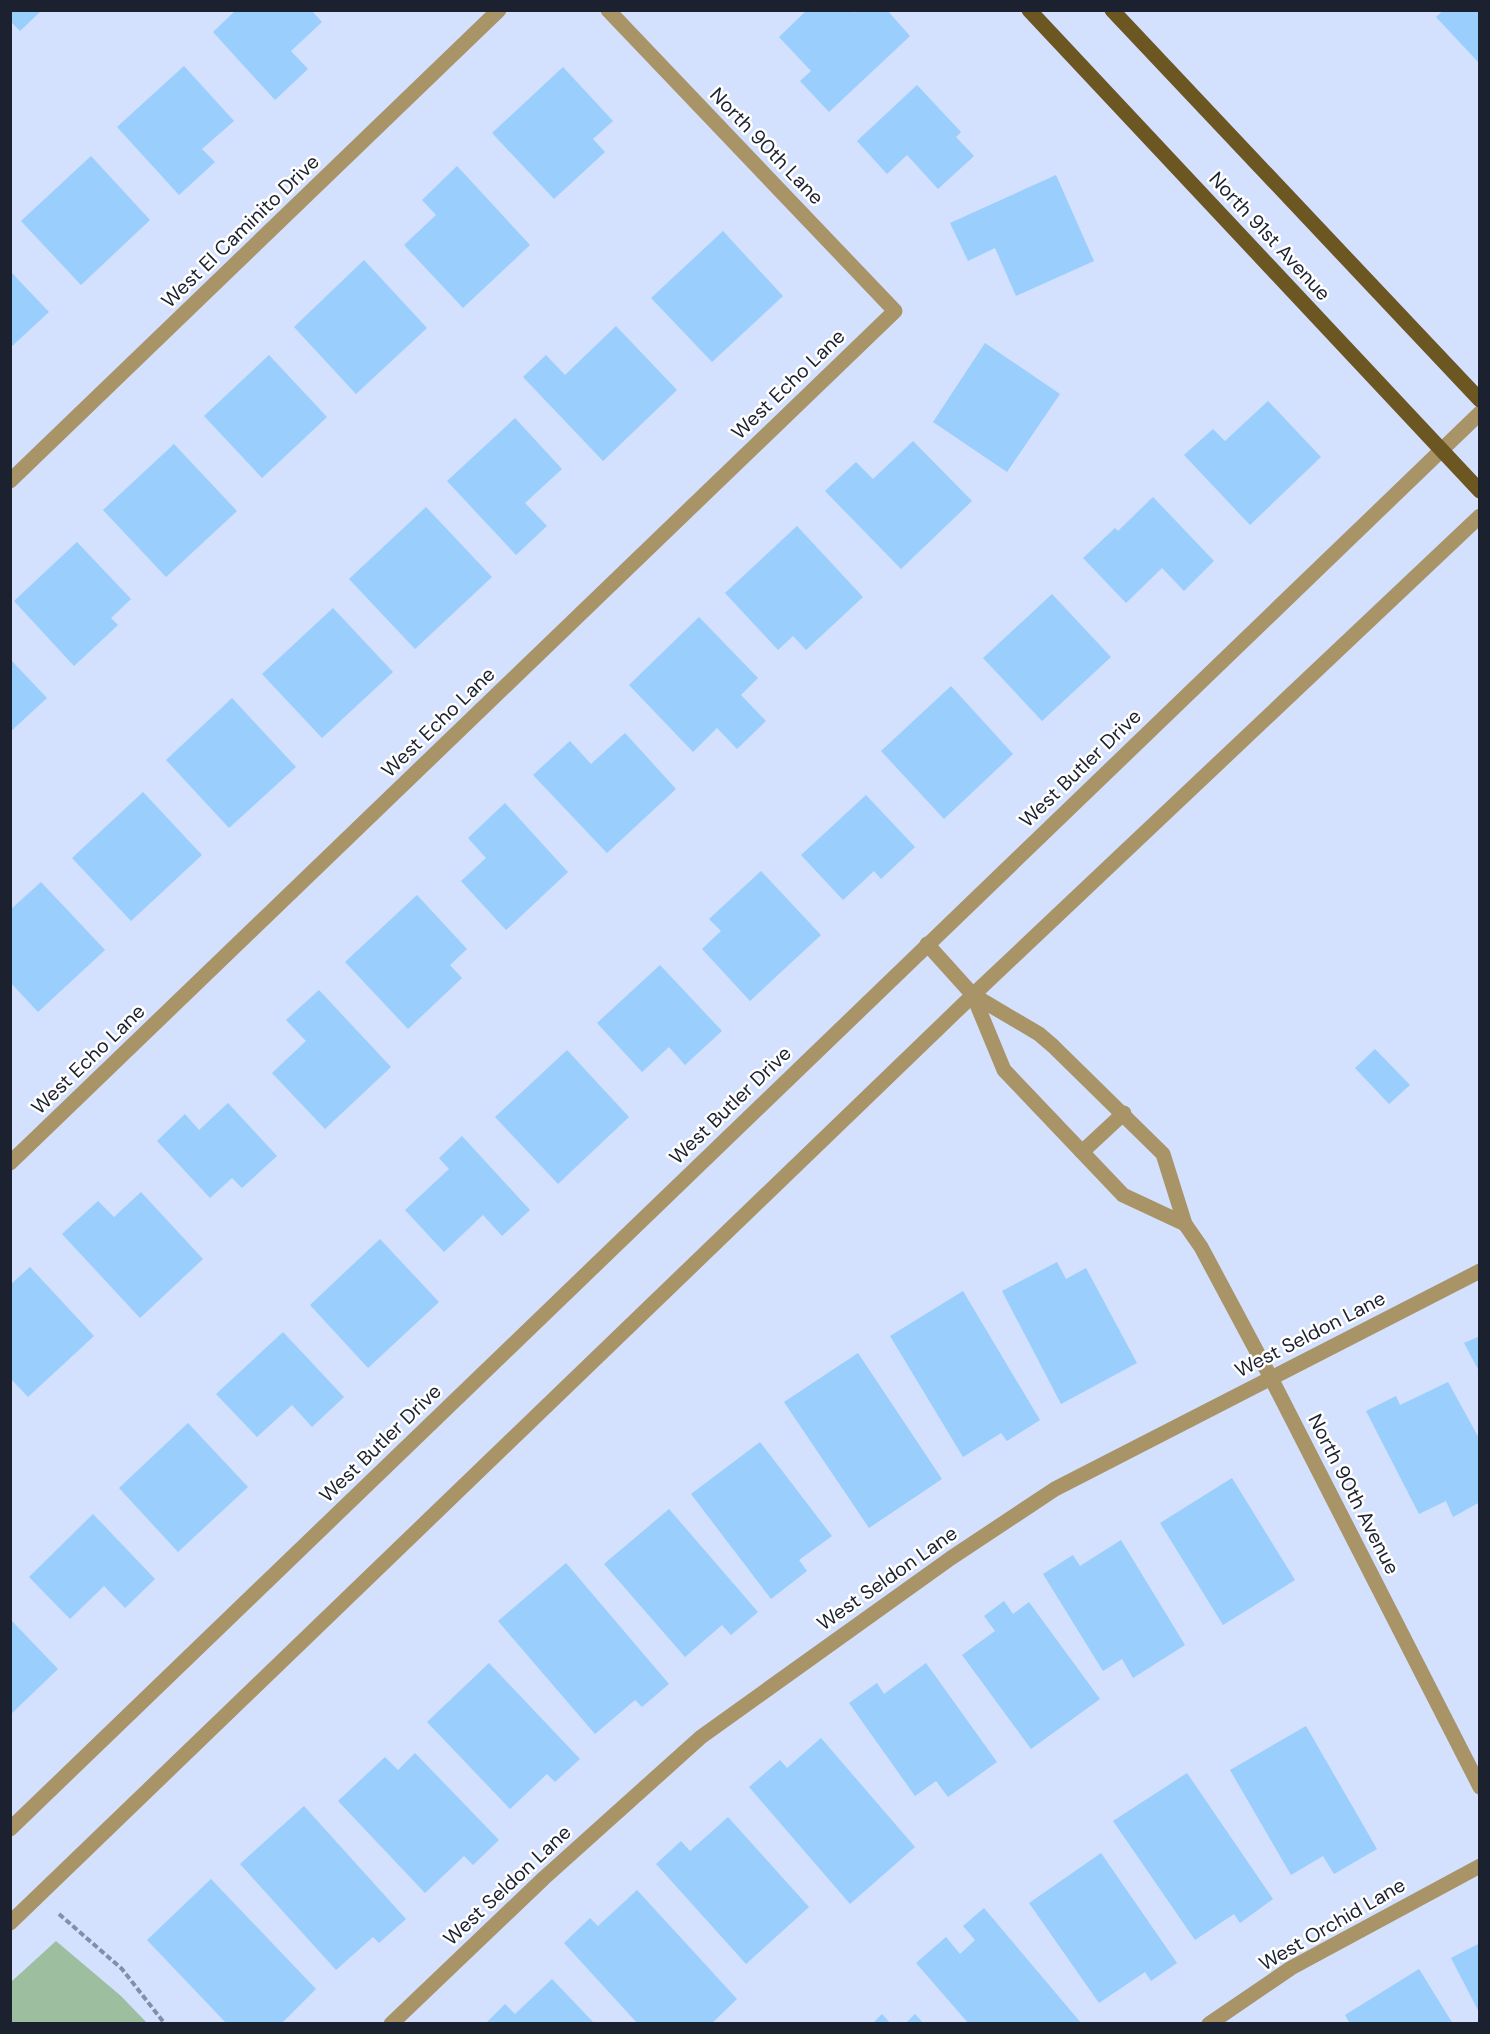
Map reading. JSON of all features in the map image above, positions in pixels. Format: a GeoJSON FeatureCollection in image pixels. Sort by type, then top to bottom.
{"type":"FeatureCollection","features":[{"type":"Feature","properties":{"kind":"main road","name":"North 91st Avenue"},"geometry":{"type":"LineString","coordinates":[[1029,10],[1479,491]]}},
{"type":"Feature","properties":{"kind":"main road","name":"North 91st Avenue"},"geometry":{"type":"LineString","coordinates":[[1112,10],[1479,400]]}},
{"type":"Feature","properties":{"kind":"street","name":"West El Caminito Drive"},"geometry":{"type":"LineString","coordinates":[[10,481],[500,10]]}},
{"type":"Feature","properties":{"kind":"street","name":"North 90th Lane"},"geometry":{"type":"LineString","coordinates":[[609,10],[895,311]]}},
{"type":"Feature","properties":{"kind":"street","name":"West Echo Lane"},"geometry":{"type":"LineString","coordinates":[[10,1163],[895,311]]}},
{"type":"Feature","properties":{"kind":"street","name":"West Butler Drive"},"geometry":{"type":"LineString","coordinates":[[10,1829],[1479,413]]}},
{"type":"Feature","properties":{"kind":"street"},"geometry":{"type":"LineString","coordinates":[[10,1923],[973,994],[1479,516]]}},
{"type":"Feature","properties":{"kind":"street","name":"North 90th Avenue"},"geometry":{"type":"LineString","coordinates":[[927,944],[973,994],[1039,1034],[1124,1113],[1163,1154],[1185,1224],[1201,1247],[1271,1378],[1479,1787]]}},
{"type":"Feature","properties":{"kind":"street","name":"North 90th Avenue"},"geometry":{"type":"LineString","coordinates":[[973,994],[1004,1070],[1123,1195],[1185,1224]]}},
{"type":"Feature","properties":{"kind":"street"},"geometry":{"type":"LineString","coordinates":[[1082,1152],[1124,1113]]}},
{"type":"Feature","properties":{"kind":"street","name":"West Seldon Lane"},"geometry":{"type":"LineString","coordinates":[[391,2024],[544,1878],[701,1737],[951,1558],[1055,1489],[1479,1271]]}},
{"type":"Feature","properties":{"kind":"street","name":"West Orchid Lane"},"geometry":{"type":"LineString","coordinates":[[1209,2024],[1291,1968],[1479,1866]]}},
{"type":"Feature","properties":{"kind":"path"},"geometry":{"type":"LineString","coordinates":[[39,1896],[122,1969],[165,2024]]}},
{"type":"Feature","properties":{"kind":"green space"},"geometry":{"type":"Polygon","coordinates":[[[56,1941],[121,1996],[147,2023],[11,2023],[11,1982],[56,1941]]]}},
{"type":"Feature","properties":{"kind":"building"},"geometry":{"type":"Polygon","coordinates":[[[10,10],[42,10],[20,31],[10,21],[10,10]]]}},
{"type":"Feature","properties":{"kind":"building"},"geometry":{"type":"Polygon","coordinates":[[[236,10],[311,10],[322,22],[291,51],[308,69],[275,100],[213,32],[236,10]]]}},
{"type":"Feature","properties":{"kind":"building"},"geometry":{"type":"Polygon","coordinates":[[[807,10],[852,10],[854,13],[857,10],[887,10],[910,36],[829,112],[800,81],[811,71],[779,37],[807,10]]]}},
{"type":"Feature","properties":{"kind":"building"},"geometry":{"type":"Polygon","coordinates":[[[1444,10],[1480,10],[1480,64],[1436,17],[1444,10]]]}},
{"type":"Feature","properties":{"kind":"building"},"geometry":{"type":"Polygon","coordinates":[[[184,66],[234,121],[202,149],[215,162],[179,195],[117,127],[184,66]]]}},
{"type":"Feature","properties":{"kind":"building"},"geometry":{"type":"Polygon","coordinates":[[[563,67],[613,121],[593,139],[605,152],[554,199],[492,133],[563,67]]]}},
{"type":"Feature","properties":{"kind":"building"},"geometry":{"type":"Polygon","coordinates":[[[917,85],[961,132],[956,137],[974,156],[938,189],[907,155],[887,174],[857,141],[917,85]]]}},
{"type":"Feature","properties":{"kind":"building"},"geometry":{"type":"Polygon","coordinates":[[[91,156],[150,220],[81,285],[21,221],[91,156]]]}},
{"type":"Feature","properties":{"kind":"building"},"geometry":{"type":"Polygon","coordinates":[[[457,166],[530,245],[463,308],[404,245],[436,215],[422,200],[457,166]]]}},
{"type":"Feature","properties":{"kind":"building"},"geometry":{"type":"Polygon","coordinates":[[[1056,175],[1094,261],[1016,296],[995,248],[968,261],[950,223],[1056,175]]]}},
{"type":"Feature","properties":{"kind":"building"},"geometry":{"type":"Polygon","coordinates":[[[723,231],[783,296],[712,362],[651,298],[723,231]]]}},
{"type":"Feature","properties":{"kind":"building"},"geometry":{"type":"Polygon","coordinates":[[[364,260],[427,328],[356,394],[294,327],[364,260]]]}},
{"type":"Feature","properties":{"kind":"building"},"geometry":{"type":"Polygon","coordinates":[[[10,271],[49,312],[10,348],[10,271]]]}},
{"type":"Feature","properties":{"kind":"building"},"geometry":{"type":"Polygon","coordinates":[[[616,326],[677,390],[603,461],[523,377],[546,355],[565,375],[616,326]]]}},
{"type":"Feature","properties":{"kind":"building"},"geometry":{"type":"Polygon","coordinates":[[[985,343],[1060,394],[1007,472],[933,422],[985,343]]]}},
{"type":"Feature","properties":{"kind":"building"},"geometry":{"type":"Polygon","coordinates":[[[269,355],[327,417],[262,478],[204,416],[269,355]]]}},
{"type":"Feature","properties":{"kind":"building"},"geometry":{"type":"Polygon","coordinates":[[[1268,401],[1321,457],[1250,525],[1184,455],[1213,429],[1225,441],[1268,401]]]}},
{"type":"Feature","properties":{"kind":"building"},"geometry":{"type":"Polygon","coordinates":[[[515,418],[562,469],[525,503],[547,526],[516,555],[447,481],[515,418]]]}},
{"type":"Feature","properties":{"kind":"building"},"geometry":{"type":"Polygon","coordinates":[[[913,441],[972,501],[901,569],[825,491],[856,462],[873,479],[913,441]]]}},
{"type":"Feature","properties":{"kind":"building"},"geometry":{"type":"Polygon","coordinates":[[[174,444],[237,511],[166,577],[103,510],[174,444]]]}},
{"type":"Feature","properties":{"kind":"building"},"geometry":{"type":"Polygon","coordinates":[[[1153,497],[1214,561],[1184,591],[1162,568],[1126,603],[1083,558],[1115,528],[1118,531],[1153,497]]]}},
{"type":"Feature","properties":{"kind":"building"},"geometry":{"type":"Polygon","coordinates":[[[426,507],[492,577],[415,649],[349,579],[426,507]]]}},
{"type":"Feature","properties":{"kind":"building"},"geometry":{"type":"Polygon","coordinates":[[[797,526],[863,597],[806,650],[793,636],[778,650],[725,593],[797,526]]]}},
{"type":"Feature","properties":{"kind":"building"},"geometry":{"type":"Polygon","coordinates":[[[77,542],[131,599],[111,618],[118,625],[74,666],[14,601],[77,542]]]}},
{"type":"Feature","properties":{"kind":"building"},"geometry":{"type":"Polygon","coordinates":[[[1052,594],[1111,657],[1042,721],[983,658],[1052,594]]]}},
{"type":"Feature","properties":{"kind":"building"},"geometry":{"type":"Polygon","coordinates":[[[333,608],[393,672],[322,738],[262,674],[333,608]]]}},
{"type":"Feature","properties":{"kind":"building"},"geometry":{"type":"Polygon","coordinates":[[[699,617],[758,678],[741,695],[766,721],[737,749],[717,728],[693,752],[629,685],[699,617]]]}},
{"type":"Feature","properties":{"kind":"building"},"geometry":{"type":"Polygon","coordinates":[[[10,659],[47,698],[10,732],[10,659]]]}},
{"type":"Feature","properties":{"kind":"building"},"geometry":{"type":"Polygon","coordinates":[[[951,686],[1013,754],[944,819],[881,751],[951,686]]]}},
{"type":"Feature","properties":{"kind":"building"},"geometry":{"type":"Polygon","coordinates":[[[232,698],[296,767],[229,828],[166,760],[232,698]]]}},
{"type":"Feature","properties":{"kind":"building"},"geometry":{"type":"Polygon","coordinates":[[[625,733],[676,789],[607,853],[533,775],[570,741],[591,764],[625,733]]]}},
{"type":"Feature","properties":{"kind":"building"},"geometry":{"type":"Polygon","coordinates":[[[143,792],[202,855],[131,921],[72,858],[143,792]]]}},
{"type":"Feature","properties":{"kind":"building"},"geometry":{"type":"Polygon","coordinates":[[[866,795],[915,847],[881,879],[874,871],[843,900],[801,855],[866,795]]]}},
{"type":"Feature","properties":{"kind":"building"},"geometry":{"type":"Polygon","coordinates":[[[505,803],[568,872],[506,930],[461,881],[486,858],[468,838],[505,803]]]}},
{"type":"Feature","properties":{"kind":"building"},"geometry":{"type":"Polygon","coordinates":[[[761,871],[821,935],[750,1001],[702,949],[721,931],[709,919],[761,871]]]}},
{"type":"Feature","properties":{"kind":"building"},"geometry":{"type":"Polygon","coordinates":[[[41,882],[105,950],[38,1012],[10,982],[10,910],[41,882]]]}},
{"type":"Feature","properties":{"kind":"building"},"geometry":{"type":"Polygon","coordinates":[[[417,895],[467,949],[450,965],[462,978],[408,1029],[345,962],[417,895]]]}},
{"type":"Feature","properties":{"kind":"building"},"geometry":{"type":"Polygon","coordinates":[[[660,965],[722,1031],[685,1065],[669,1047],[642,1072],[597,1023],[660,965]]]}},
{"type":"Feature","properties":{"kind":"building"},"geometry":{"type":"Polygon","coordinates":[[[319,990],[391,1067],[325,1129],[272,1073],[306,1041],[286,1020],[319,990]]]}},
{"type":"Feature","properties":{"kind":"building"},"geometry":{"type":"Polygon","coordinates":[[[1375,1049],[1410,1085],[1389,1104],[1355,1068],[1375,1049]]]}},
{"type":"Feature","properties":{"kind":"building"},"geometry":{"type":"Polygon","coordinates":[[[567,1050],[629,1117],[558,1184],[495,1117],[567,1050]]]}},
{"type":"Feature","properties":{"kind":"building"},"geometry":{"type":"Polygon","coordinates":[[[228,1103],[277,1156],[242,1188],[232,1178],[210,1198],[157,1141],[185,1114],[199,1130],[228,1103]]]}},
{"type":"Feature","properties":{"kind":"building"},"geometry":{"type":"Polygon","coordinates":[[[462,1136],[530,1210],[502,1236],[483,1215],[444,1252],[405,1210],[449,1169],[439,1158],[462,1136]]]}},
{"type":"Feature","properties":{"kind":"building"},"geometry":{"type":"Polygon","coordinates":[[[141,1192],[203,1259],[140,1318],[62,1234],[98,1201],[114,1217],[141,1192]]]}},
{"type":"Feature","properties":{"kind":"building"},"geometry":{"type":"Polygon","coordinates":[[[380,1239],[439,1302],[368,1368],[310,1305],[380,1239]]]}},
{"type":"Feature","properties":{"kind":"building"},"geometry":{"type":"Polygon","coordinates":[[[1057,1262],[1066,1279],[1086,1268],[1137,1363],[1061,1404],[1002,1291],[1057,1262]]]}},
{"type":"Feature","properties":{"kind":"building"},"geometry":{"type":"Polygon","coordinates":[[[30,1267],[94,1336],[28,1397],[10,1378],[10,1285],[30,1267]]]}},
{"type":"Feature","properties":{"kind":"building"},"geometry":{"type":"Polygon","coordinates":[[[963,1291],[1040,1420],[1007,1441],[1001,1433],[963,1457],[890,1336],[963,1291]]]}},
{"type":"Feature","properties":{"kind":"building"},"geometry":{"type":"Polygon","coordinates":[[[283,1332],[344,1397],[312,1427],[292,1405],[257,1437],[216,1394],[283,1332]]]}},
{"type":"Feature","properties":{"kind":"building"},"geometry":{"type":"Polygon","coordinates":[[[1480,1336],[1480,1373],[1464,1343],[1480,1336]]]}},
{"type":"Feature","properties":{"kind":"building"},"geometry":{"type":"Polygon","coordinates":[[[858,1353],[942,1479],[869,1528],[784,1402],[858,1353]]]}},
{"type":"Feature","properties":{"kind":"building"},"geometry":{"type":"Polygon","coordinates":[[[1448,1382],[1480,1440],[1480,1502],[1453,1517],[1446,1501],[1419,1514],[1366,1411],[1396,1396],[1400,1405],[1448,1382]]]}},
{"type":"Feature","properties":{"kind":"building"},"geometry":{"type":"Polygon","coordinates":[[[188,1423],[248,1487],[178,1552],[119,1488],[188,1423]]]}},
{"type":"Feature","properties":{"kind":"building"},"geometry":{"type":"Polygon","coordinates":[[[760,1442],[832,1536],[799,1560],[807,1571],[771,1599],[691,1494],[760,1442]]]}},
{"type":"Feature","properties":{"kind":"building"},"geometry":{"type":"Polygon","coordinates":[[[1232,1478],[1295,1580],[1223,1625],[1160,1523],[1232,1478]]]}},
{"type":"Feature","properties":{"kind":"building"},"geometry":{"type":"Polygon","coordinates":[[[669,1509],[758,1612],[731,1635],[722,1625],[685,1657],[604,1564],[669,1509]]]}},
{"type":"Feature","properties":{"kind":"building"},"geometry":{"type":"Polygon","coordinates":[[[93,1514],[155,1579],[125,1608],[104,1586],[70,1619],[29,1577],[93,1514]]]}},
{"type":"Feature","properties":{"kind":"building"},"geometry":{"type":"Polygon","coordinates":[[[1121,1540],[1185,1645],[1133,1678],[1122,1659],[1103,1671],[1043,1574],[1073,1555],[1080,1566],[1121,1540]]]}},
{"type":"Feature","properties":{"kind":"building"},"geometry":{"type":"Polygon","coordinates":[[[566,1563],[669,1684],[642,1707],[635,1700],[595,1734],[498,1621],[566,1563]]]}},
{"type":"Feature","properties":{"kind":"building"},"geometry":{"type":"Polygon","coordinates":[[[1004,1601],[1013,1614],[1029,1602],[1100,1699],[1031,1749],[962,1655],[995,1631],[984,1616],[1004,1601]]]}},
{"type":"Feature","properties":{"kind":"building"},"geometry":{"type":"Polygon","coordinates":[[[10,1619],[58,1669],[10,1715],[10,1619]]]}},
{"type":"Feature","properties":{"kind":"building"},"geometry":{"type":"Polygon","coordinates":[[[489,1663],[580,1759],[555,1782],[547,1774],[510,1809],[427,1722],[489,1663]]]}},
{"type":"Feature","properties":{"kind":"building"},"geometry":{"type":"Polygon","coordinates":[[[926,1663],[997,1762],[948,1797],[936,1781],[915,1796],[849,1703],[877,1683],[884,1694],[926,1663]]]}},
{"type":"Feature","properties":{"kind":"building"},"geometry":{"type":"Polygon","coordinates":[[[1306,1726],[1377,1849],[1334,1874],[1323,1856],[1291,1875],[1230,1770],[1306,1726]]]}},
{"type":"Feature","properties":{"kind":"building"},"geometry":{"type":"Polygon","coordinates":[[[821,1738],[915,1847],[850,1904],[749,1787],[780,1760],[787,1768],[821,1738]]]}},
{"type":"Feature","properties":{"kind":"building"},"geometry":{"type":"Polygon","coordinates":[[[415,1753],[499,1840],[473,1865],[464,1856],[425,1893],[338,1801],[385,1757],[398,1770],[415,1753]]]}},
{"type":"Feature","properties":{"kind":"building"},"geometry":{"type":"Polygon","coordinates":[[[1187,1773],[1273,1899],[1240,1923],[1234,1914],[1195,1940],[1113,1821],[1187,1773]]]}},
{"type":"Feature","properties":{"kind":"building"},"geometry":{"type":"Polygon","coordinates":[[[304,1806],[406,1919],[379,1943],[373,1937],[336,1970],[240,1864],[304,1806]]]}},
{"type":"Feature","properties":{"kind":"building"},"geometry":{"type":"Polygon","coordinates":[[[728,1817],[809,1907],[746,1964],[656,1864],[681,1841],[690,1851],[728,1817]]]}},
{"type":"Feature","properties":{"kind":"building"},"geometry":{"type":"Polygon","coordinates":[[[1101,1853],[1177,1963],[1151,1981],[1145,1972],[1099,2003],[1029,1903],[1101,1853]]]}},
{"type":"Feature","properties":{"kind":"building"},"geometry":{"type":"Polygon","coordinates":[[[211,1879],[316,1989],[281,2024],[227,2024],[147,1940],[211,1879]]]}},
{"type":"Feature","properties":{"kind":"building"},"geometry":{"type":"Polygon","coordinates":[[[637,1890],[737,1999],[711,2024],[638,2024],[564,1943],[590,1918],[598,1926],[637,1890]]]}},
{"type":"Feature","properties":{"kind":"building"},"geometry":{"type":"Polygon","coordinates":[[[984,1908],[1082,2024],[969,2024],[916,1963],[946,1937],[960,1954],[975,1940],[963,1926],[984,1908]]]}},
{"type":"Feature","properties":{"kind":"building"},"geometry":{"type":"Polygon","coordinates":[[[1480,1943],[1480,2014],[1451,1958],[1480,1943]]]}},
{"type":"Feature","properties":{"kind":"building"},"geometry":{"type":"Polygon","coordinates":[[[1419,1969],[1453,2024],[1350,2024],[1345,2015],[1419,1969]]]}},
{"type":"Feature","properties":{"kind":"building"},"geometry":{"type":"Polygon","coordinates":[[[552,1979],[595,2024],[485,2024],[505,2004],[515,2014],[552,1979]]]}},
{"type":"Feature","properties":{"kind":"building"},"geometry":{"type":"Polygon","coordinates":[[[882,2014],[891,2024],[872,2024],[882,2014]]]}},
{"type":"Feature","properties":{"kind":"building"},"geometry":{"type":"Polygon","coordinates":[[[915,2014],[924,2024],[905,2024],[915,2014]]]}}]}
